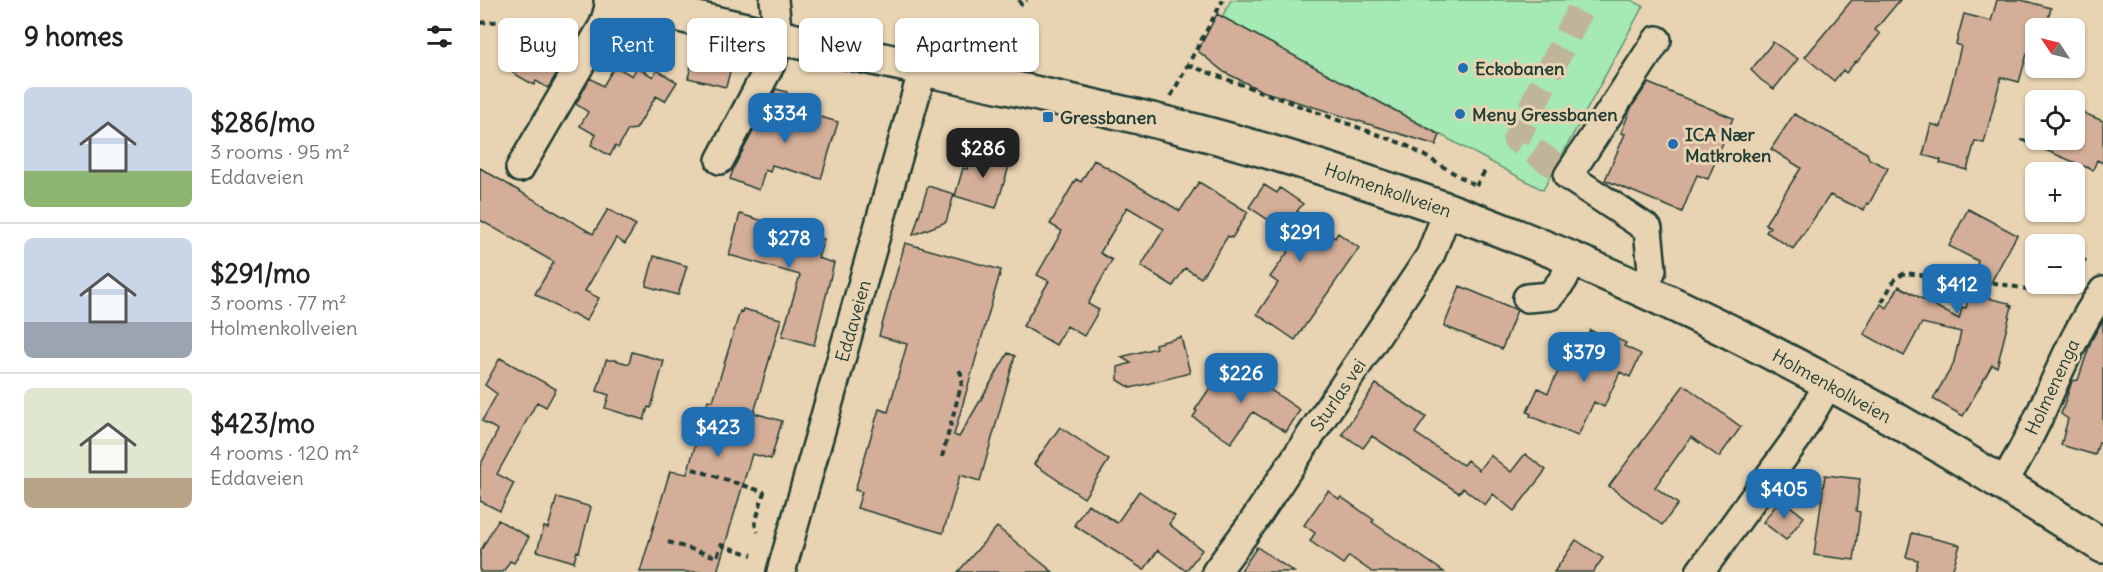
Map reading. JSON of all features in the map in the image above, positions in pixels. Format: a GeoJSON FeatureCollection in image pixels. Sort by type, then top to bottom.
{"type":"FeatureCollection","features":[{"type":"Feature","properties":{"kind":"main road","name":"Holmenkollveien"},"geometry":{"type":"LineString","coordinates":[[611,0],[692,18]]}},
{"type":"Feature","properties":{"kind":"main road","name":"Holmenkollveien"},"geometry":{"type":"LineString","coordinates":[[787,39],[895,63]]}},
{"type":"Feature","properties":{"kind":"main road","name":"Holmenkollveien"},"geometry":{"type":"LineString","coordinates":[[937,72],[1060,98],[1206,133],[1310,164],[1461,202],[1574,260],[1717,325],[1829,383],[2003,483],[2103,546]]}},
{"type":"Feature","properties":{"kind":"street"},"geometry":{"type":"LineString","coordinates":[[520,168],[604,24],[611,0]]}},
{"type":"Feature","properties":{"kind":"street"},"geometry":{"type":"LineString","coordinates":[[774,0],[776,18]]}},
{"type":"Feature","properties":{"kind":"street"},"geometry":{"type":"LineString","coordinates":[[1642,290],[1652,270],[1648,229],[1562,171],[1657,40]]}},
{"type":"Feature","properties":{"kind":"street"},"geometry":{"type":"LineString","coordinates":[[720,160],[766,72]]}},
{"type":"Feature","properties":{"kind":"street","name":"Eddaveien"},"geometry":{"type":"LineString","coordinates":[[781,572],[922,72]]}},
{"type":"Feature","properties":{"kind":"street","name":"Sturlas vei"},"geometry":{"type":"LineString","coordinates":[[1216,572],[1251,525],[1430,256],[1461,202]]}},
{"type":"Feature","properties":{"kind":"street"},"geometry":{"type":"LineString","coordinates":[[1527,298],[1550,296],[1563,280],[1574,260]]}},
{"type":"Feature","properties":{"kind":"street","name":"Holmenenga"},"geometry":{"type":"LineString","coordinates":[[2003,483],[2025,445],[2065,356],[2103,291]]}},
{"type":"Feature","properties":{"kind":"street"},"geometry":{"type":"LineString","coordinates":[[1700,572],[1797,438],[1829,383]]}},
{"type":"Feature","properties":{"kind":"path"},"geometry":{"type":"LineString","coordinates":[[1019,0],[1022,4],[1028,0]]}},
{"type":"Feature","properties":{"kind":"path"},"geometry":{"type":"LineString","coordinates":[[1169,99],[1223,0]]}},
{"type":"Feature","properties":{"kind":"path"},"geometry":{"type":"LineString","coordinates":[[480,23],[498,21]]}},
{"type":"Feature","properties":{"kind":"path"},"geometry":{"type":"LineString","coordinates":[[1188,65],[1406,145],[1476,186]]}},
{"type":"Feature","properties":{"kind":"path"},"geometry":{"type":"LineString","coordinates":[[1461,202],[1476,186],[1486,169]]}},
{"type":"Feature","properties":{"kind":"path"},"geometry":{"type":"LineString","coordinates":[[1882,302],[1895,279],[1905,273],[1942,278],[1968,278],[2025,289]]}},
{"type":"Feature","properties":{"kind":"path"},"geometry":{"type":"LineString","coordinates":[[942,457],[962,382],[961,373],[956,367]]}},
{"type":"Feature","properties":{"kind":"path"},"geometry":{"type":"LineString","coordinates":[[693,470],[764,492],[755,524],[758,532]]}},
{"type":"Feature","properties":{"kind":"path"},"geometry":{"type":"LineString","coordinates":[[668,542],[717,557],[721,545],[752,555]]}},
{"type":"Feature","properties":{"kind":"green space","name":"Eckobanen"},"geometry":{"type":"Polygon","coordinates":[[[1231,0],[1631,0],[1643,6],[1543,190],[1222,17],[1231,0]]]}},
{"type":"Feature","properties":{"kind":"building"},"geometry":{"type":"Polygon","coordinates":[[[1852,0],[1900,0],[1875,30],[1880,34],[1857,62],[1846,73],[1843,70],[1834,81],[1805,57],[1852,0]]]}},
{"type":"Feature","properties":{"kind":"building"},"geometry":{"type":"Polygon","coordinates":[[[1997,0],[2021,0],[2051,8],[2048,18],[2025,18],[2025,61],[2019,82],[2001,77],[1984,143],[1975,141],[1967,170],[1940,163],[1941,160],[1923,155],[1931,124],[1941,127],[1961,46],[1956,44],[1964,14],[1991,21],[1997,0]]]}},
{"type":"Feature","properties":{"kind":"building"},"geometry":{"type":"Polygon","coordinates":[[[1217,14],[1440,135],[1436,145],[1262,91],[1224,72],[1198,51],[1217,14]]]}},
{"type":"Feature","properties":{"kind":"building"},"geometry":{"type":"Polygon","coordinates":[[[1773,42],[1798,59],[1774,89],[1751,70],[1773,42]]]}},
{"type":"Feature","properties":{"kind":"building"},"geometry":{"type":"Polygon","coordinates":[[[558,72],[548,88],[536,81],[534,85],[513,73],[558,72]]]}},
{"type":"Feature","properties":{"kind":"building"},"geometry":{"type":"Polygon","coordinates":[[[611,72],[625,72],[632,76],[634,72],[645,72],[653,77],[656,72],[660,72],[677,82],[665,101],[656,96],[636,129],[628,130],[618,148],[615,146],[610,156],[591,145],[596,135],[580,126],[588,112],[576,104],[590,78],[603,86],[611,72]]]}},
{"type":"Feature","properties":{"kind":"building"},"geometry":{"type":"Polygon","coordinates":[[[690,72],[730,72],[726,87],[688,78],[690,72]]]}},
{"type":"Feature","properties":{"kind":"building"},"geometry":{"type":"Polygon","coordinates":[[[1648,83],[1733,118],[1708,179],[1697,175],[1682,212],[1605,180],[1625,134],[1621,133],[1631,108],[1648,83]]]}},
{"type":"Feature","properties":{"kind":"building"},"geometry":{"type":"Polygon","coordinates":[[[776,89],[787,92],[783,106],[838,122],[821,179],[772,165],[770,172],[765,170],[759,190],[730,179],[734,167],[776,89]]]}},
{"type":"Feature","properties":{"kind":"building"},"geometry":{"type":"Polygon","coordinates":[[[1794,114],[1867,153],[1869,159],[1888,168],[1864,210],[1830,195],[1793,249],[1766,232],[1770,227],[1765,224],[1801,168],[1771,149],[1794,114]]]}},
{"type":"Feature","properties":{"kind":"building"},"geometry":{"type":"Polygon","coordinates":[[[2085,114],[2103,121],[2103,163],[2097,160],[2093,170],[2085,167],[2085,162],[2074,162],[2045,150],[2085,150],[2085,114]]]}},
{"type":"Feature","properties":{"kind":"building"},"geometry":{"type":"Polygon","coordinates":[[[973,149],[1011,160],[996,208],[955,196],[963,168],[967,169],[973,149]]]}},
{"type":"Feature","properties":{"kind":"building"},"geometry":{"type":"Polygon","coordinates":[[[1094,160],[1180,211],[1199,182],[1248,212],[1232,238],[1228,236],[1201,278],[1185,268],[1173,286],[1141,266],[1164,229],[1127,207],[1100,253],[1112,260],[1088,304],[1099,310],[1084,336],[1067,326],[1056,345],[1023,326],[1049,281],[1037,275],[1062,231],[1050,224],[1076,179],[1081,182],[1094,160]]]}},
{"type":"Feature","properties":{"kind":"building"},"geometry":{"type":"Polygon","coordinates":[[[480,168],[593,234],[608,209],[636,225],[625,244],[616,238],[585,291],[599,298],[586,321],[535,294],[554,262],[480,220],[480,168]]]}},
{"type":"Feature","properties":{"kind":"building"},"geometry":{"type":"Polygon","coordinates":[[[1264,185],[1277,193],[1280,188],[1303,204],[1297,211],[1335,238],[1338,233],[1359,248],[1295,340],[1257,314],[1278,283],[1270,277],[1297,239],[1249,207],[1264,185]]]}},
{"type":"Feature","properties":{"kind":"building"},"geometry":{"type":"Polygon","coordinates":[[[928,186],[954,194],[946,222],[913,235],[928,186]]]}},
{"type":"Feature","properties":{"kind":"building"},"geometry":{"type":"Polygon","coordinates":[[[1968,209],[2017,235],[1983,297],[2009,303],[2012,306],[1997,367],[1992,365],[1963,416],[1933,399],[1953,365],[1961,332],[1922,323],[1904,356],[1864,334],[1881,304],[1887,308],[1899,286],[1959,319],[1962,307],[1966,308],[1978,261],[1949,246],[1968,209]]]}},
{"type":"Feature","properties":{"kind":"building"},"geometry":{"type":"Polygon","coordinates":[[[740,214],[824,239],[818,258],[834,263],[814,345],[782,336],[800,275],[729,255],[740,214]]]}},
{"type":"Feature","properties":{"kind":"building"},"geometry":{"type":"Polygon","coordinates":[[[905,243],[1001,270],[954,435],[959,437],[1008,353],[1015,356],[980,481],[960,475],[943,533],[857,508],[862,492],[855,490],[879,409],[888,412],[907,344],[879,336],[905,243]]]}},
{"type":"Feature","properties":{"kind":"building"},"geometry":{"type":"Polygon","coordinates":[[[654,256],[687,266],[678,295],[646,286],[654,256]]]}},
{"type":"Feature","properties":{"kind":"building"},"geometry":{"type":"Polygon","coordinates":[[[1460,286],[1517,310],[1502,349],[1444,326],[1460,286]]]}},
{"type":"Feature","properties":{"kind":"building"},"geometry":{"type":"Polygon","coordinates":[[[743,309],[781,319],[754,413],[782,421],[771,459],[752,454],[717,572],[640,572],[670,471],[687,474],[708,400],[713,401],[740,311],[742,312],[743,309]]]}},
{"type":"Feature","properties":{"kind":"building"},"geometry":{"type":"Polygon","coordinates":[[[2103,320],[2103,443],[2099,442],[2095,455],[2061,445],[2068,419],[2061,414],[2072,381],[2078,380],[2091,341],[2103,320]]]}},
{"type":"Feature","properties":{"kind":"building"},"geometry":{"type":"Polygon","coordinates":[[[1590,330],[1604,337],[1606,334],[1626,343],[1624,346],[1641,354],[1630,377],[1620,372],[1604,407],[1594,402],[1578,436],[1530,416],[1531,414],[1527,412],[1538,388],[1548,393],[1564,359],[1574,364],[1590,330]]]}},
{"type":"Feature","properties":{"kind":"building"},"geometry":{"type":"Polygon","coordinates":[[[1181,337],[1190,373],[1131,388],[1118,380],[1118,367],[1131,363],[1121,357],[1156,348],[1155,344],[1181,337]]]}},
{"type":"Feature","properties":{"kind":"building"},"geometry":{"type":"Polygon","coordinates":[[[632,352],[664,361],[651,408],[648,407],[644,420],[605,408],[609,395],[597,391],[606,360],[629,364],[632,352]]]}},
{"type":"Feature","properties":{"kind":"building"},"geometry":{"type":"Polygon","coordinates":[[[500,358],[556,389],[546,407],[537,402],[497,474],[514,483],[500,511],[480,501],[480,466],[498,430],[482,421],[497,394],[485,385],[500,358]]]}},
{"type":"Feature","properties":{"kind":"building"},"geometry":{"type":"Polygon","coordinates":[[[1228,361],[1300,410],[1286,432],[1253,412],[1231,443],[1193,417],[1197,411],[1195,410],[1228,361]]]}},
{"type":"Feature","properties":{"kind":"building"},"geometry":{"type":"Polygon","coordinates":[[[1376,384],[1426,417],[1415,433],[1463,465],[1467,460],[1479,470],[1490,455],[1511,472],[1525,454],[1546,470],[1514,511],[1493,494],[1485,505],[1463,488],[1459,493],[1372,436],[1363,448],[1342,434],[1376,384]]]}},
{"type":"Feature","properties":{"kind":"building"},"geometry":{"type":"Polygon","coordinates":[[[1684,385],[1741,427],[1719,457],[1691,437],[1655,487],[1678,504],[1662,525],[1609,486],[1684,385]]]}},
{"type":"Feature","properties":{"kind":"building"},"geometry":{"type":"Polygon","coordinates":[[[1060,427],[1109,460],[1084,498],[1034,464],[1060,427]]]}},
{"type":"Feature","properties":{"kind":"building"},"geometry":{"type":"Polygon","coordinates":[[[1825,475],[1860,479],[1856,511],[1860,512],[1854,560],[1814,555],[1825,475]]]}},
{"type":"Feature","properties":{"kind":"building"},"geometry":{"type":"Polygon","coordinates":[[[1139,491],[1175,516],[1169,524],[1202,550],[1186,571],[1158,550],[1144,570],[1074,525],[1088,504],[1117,523],[1139,491]]]}},
{"type":"Feature","properties":{"kind":"building"},"geometry":{"type":"Polygon","coordinates":[[[1328,491],[1339,499],[1341,497],[1374,520],[1372,522],[1444,572],[1372,572],[1349,556],[1343,564],[1310,541],[1315,533],[1304,525],[1328,491]]]}},
{"type":"Feature","properties":{"kind":"building"},"geometry":{"type":"Polygon","coordinates":[[[557,497],[591,507],[579,552],[577,551],[574,562],[537,551],[544,527],[548,528],[557,497]]]}},
{"type":"Feature","properties":{"kind":"building"},"geometry":{"type":"Polygon","coordinates":[[[1781,499],[1804,517],[1786,540],[1763,522],[1781,499]]]}},
{"type":"Feature","properties":{"kind":"building"},"geometry":{"type":"Polygon","coordinates":[[[498,520],[529,537],[514,563],[510,561],[503,572],[480,572],[480,552],[498,520]]]}},
{"type":"Feature","properties":{"kind":"building"},"geometry":{"type":"Polygon","coordinates":[[[997,527],[1053,572],[958,572],[997,527]]]}},
{"type":"Feature","properties":{"kind":"building"},"geometry":{"type":"Polygon","coordinates":[[[1912,533],[1960,545],[1952,572],[1915,572],[1918,560],[1906,557],[1912,533]]]}},
{"type":"Feature","properties":{"kind":"building"},"geometry":{"type":"Polygon","coordinates":[[[1576,540],[1603,558],[1593,572],[1554,572],[1576,540]]]}},
{"type":"Feature","properties":{"kind":"building"},"geometry":{"type":"Polygon","coordinates":[[[1257,547],[1294,572],[1240,572],[1257,547]]]}},
{"type":"Feature","properties":{"kind":"tunnel"},"geometry":{"type":"LineString","coordinates":[[1556,166],[1516,139],[1581,8]]}},
{"type":"Feature","properties":{"kind":"place","name":"Eckobanen"},"geometry":{"type":"Point","coordinates":[1463,68]}},
{"type":"Feature","properties":{"kind":"place","name":"Meny Gressbanen"},"geometry":{"type":"Point","coordinates":[1460,114]}},
{"type":"Feature","properties":{"kind":"place","name":"Gressbanen"},"geometry":{"type":"Point","coordinates":[1048,117]}},
{"type":"Feature","properties":{"kind":"place","name":"ICA Nær Matkroken"},"geometry":{"type":"Point","coordinates":[1673,144]}}]}
